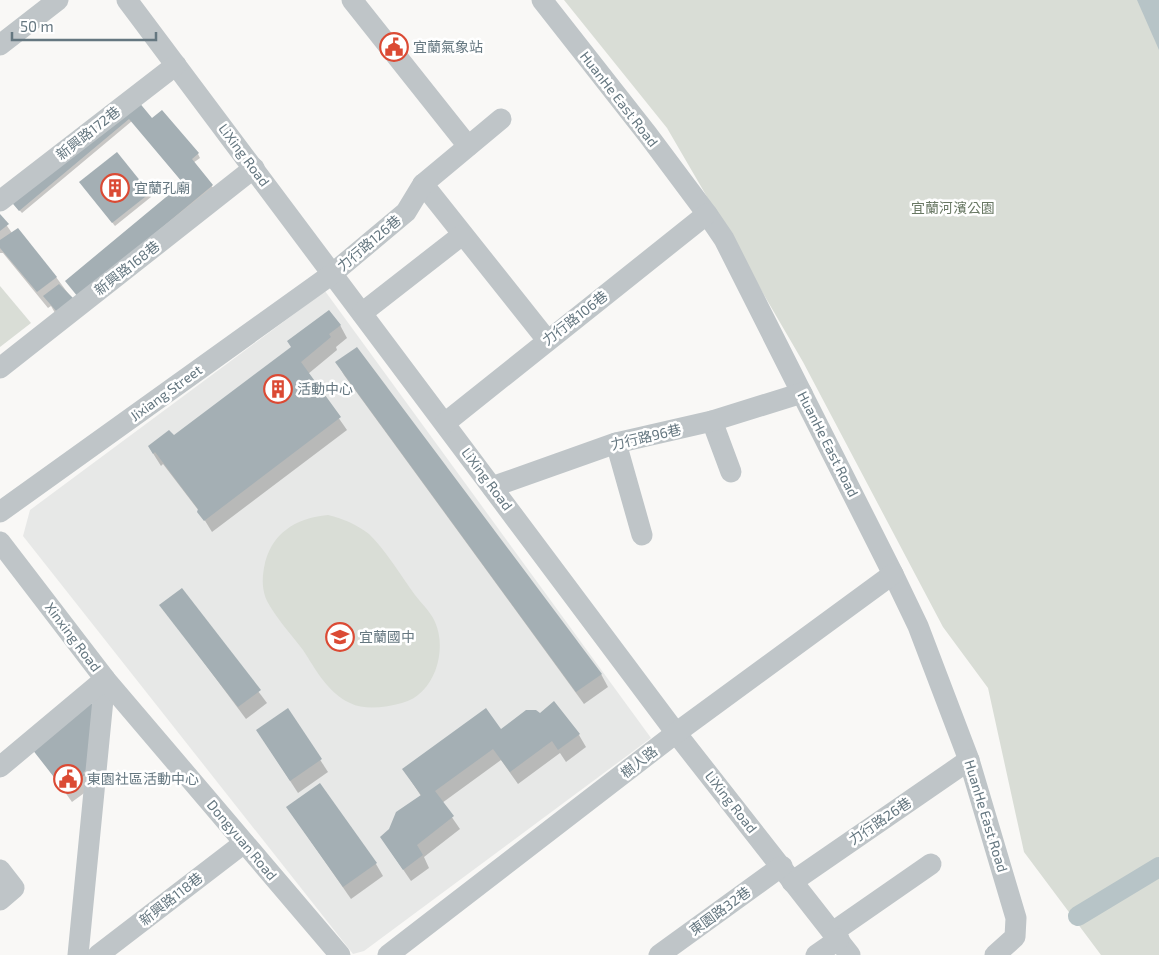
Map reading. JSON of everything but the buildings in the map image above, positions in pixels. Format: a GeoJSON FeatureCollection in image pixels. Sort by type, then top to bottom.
{"type":"FeatureCollection","features":[{"type":"Feature","properties":{"kind":"street"},"geometry":{"type":"LineString","coordinates":[[0,45],[58,0]]}},
{"type":"Feature","properties":{"kind":"street","name":"LiXing Road"},"geometry":{"type":"LineString","coordinates":[[127,0],[676,733],[841,942]]}},
{"type":"Feature","properties":{"kind":"street"},"geometry":{"type":"LineString","coordinates":[[352,0],[468,146]]}},
{"type":"Feature","properties":{"kind":"street","name":"HuanHe East Road"},"geometry":{"type":"LineString","coordinates":[[542,0],[707,214],[724,240],[918,626],[969,760],[1016,918],[1015,937],[995,955]]}},
{"type":"Feature","properties":{"kind":"street","name":"新興路172巷"},"geometry":{"type":"LineString","coordinates":[[0,201],[176,65]]}},
{"type":"Feature","properties":{"kind":"street","name":"力行路126巷"},"geometry":{"type":"LineString","coordinates":[[332,274],[406,212],[423,184],[501,120]]}},
{"type":"Feature","properties":{"kind":"street","name":"新興路168巷"},"geometry":{"type":"LineString","coordinates":[[0,368],[254,168]]}},
{"type":"Feature","properties":{"kind":"street"},"geometry":{"type":"LineString","coordinates":[[423,184],[547,340]]}},
{"type":"Feature","properties":{"kind":"street","name":"力行路106巷"},"geometry":{"type":"LineString","coordinates":[[444,423],[707,214]]}},
{"type":"Feature","properties":{"kind":"street"},"geometry":{"type":"LineString","coordinates":[[362,313],[462,235]]}},
{"type":"Feature","properties":{"kind":"street","name":"Jixiang Street"},"geometry":{"type":"LineString","coordinates":[[0,512],[332,274]]}},
{"type":"Feature","properties":{"kind":"street","name":"力行路96巷"},"geometry":{"type":"LineString","coordinates":[[492,487],[616,443],[712,421],[802,393]]}},
{"type":"Feature","properties":{"kind":"street"},"geometry":{"type":"LineString","coordinates":[[712,421],[731,472]]}},
{"type":"Feature","properties":{"kind":"street"},"geometry":{"type":"LineString","coordinates":[[616,443],[642,535]]}},
{"type":"Feature","properties":{"kind":"street","name":"Xinxing Road"},"geometry":{"type":"LineString","coordinates":[[0,542],[104,679],[78,955]]}},
{"type":"Feature","properties":{"kind":"street","name":"樹人路"},"geometry":{"type":"LineString","coordinates":[[388,955],[676,733],[893,574]]}},
{"type":"Feature","properties":{"kind":"street"},"geometry":{"type":"LineString","coordinates":[[0,766],[104,679]]}},
{"type":"Feature","properties":{"kind":"street","name":"Dongyuan Road"},"geometry":{"type":"LineString","coordinates":[[104,679],[340,955]]}},
{"type":"Feature","properties":{"kind":"street","name":"力行路26巷"},"geometry":{"type":"LineString","coordinates":[[787,874],[969,760]]}},
{"type":"Feature","properties":{"kind":"street","name":"新興路118巷"},"geometry":{"type":"LineString","coordinates":[[98,955],[244,843]]}},
{"type":"Feature","properties":{"kind":"street"},"geometry":{"type":"LineString","coordinates":[[816,955],[841,942],[930,864]]}},
{"type":"Feature","properties":{"kind":"street"},"geometry":{"type":"LineString","coordinates":[[0,870],[14,888],[0,900]]}},
{"type":"Feature","properties":{"kind":"street","name":"東園路32巷"},"geometry":{"type":"LineString","coordinates":[[659,955],[787,874]]}},
{"type":"Feature","properties":{"kind":"shaded area"},"geometry":{"type":"Polygon","coordinates":[[[1137,0],[1159,0],[1159,50],[1137,0]]]}},
{"type":"Feature","properties":{"kind":"shaded area","name":"宜蘭國中"},"geometry":{"type":"Polygon","coordinates":[[[325,291],[651,738],[364,951],[353,954],[23,536],[30,510],[325,291]]]}},
{"type":"Feature","properties":{"kind":"green space","name":"宜蘭河濱公園"},"geometry":{"type":"Polygon","coordinates":[[[564,0],[1159,0],[1159,955],[1101,955],[1024,852],[988,688],[943,627],[803,362],[667,128],[564,0]]]}},
{"type":"Feature","properties":{"kind":"green space"},"geometry":{"type":"Polygon","coordinates":[[[0,286],[31,323],[0,347],[0,286]]]}},
{"type":"Feature","properties":{"kind":"green space"},"geometry":{"type":"Polygon","coordinates":[[[328,515],[350,522],[375,540],[435,622],[439,633],[440,646],[435,670],[430,682],[422,691],[402,703],[369,708],[342,699],[323,680],[303,650],[279,620],[265,597],[263,589],[264,568],[267,556],[278,537],[295,524],[328,515]]]}},
{"type":"Feature","properties":{"kind":"waterway"},"geometry":{"type":"LineString","coordinates":[[1078,916],[1159,867]]}},
{"type":"Feature","properties":{"kind":"place","name":"宜蘭氣象站"},"geometry":{"type":"Point","coordinates":[394,47]}},
{"type":"Feature","properties":{"kind":"place","name":"宜蘭孔廟"},"geometry":{"type":"Point","coordinates":[115,188]}},
{"type":"Feature","properties":{"kind":"place","name":"活動中心"},"geometry":{"type":"Point","coordinates":[278,389]}},
{"type":"Feature","properties":{"kind":"place","name":"宜蘭國中"},"geometry":{"type":"Point","coordinates":[340,637]}},
{"type":"Feature","properties":{"kind":"place","name":"東園社區活動中心"},"geometry":{"type":"Point","coordinates":[68,779]}}]}
